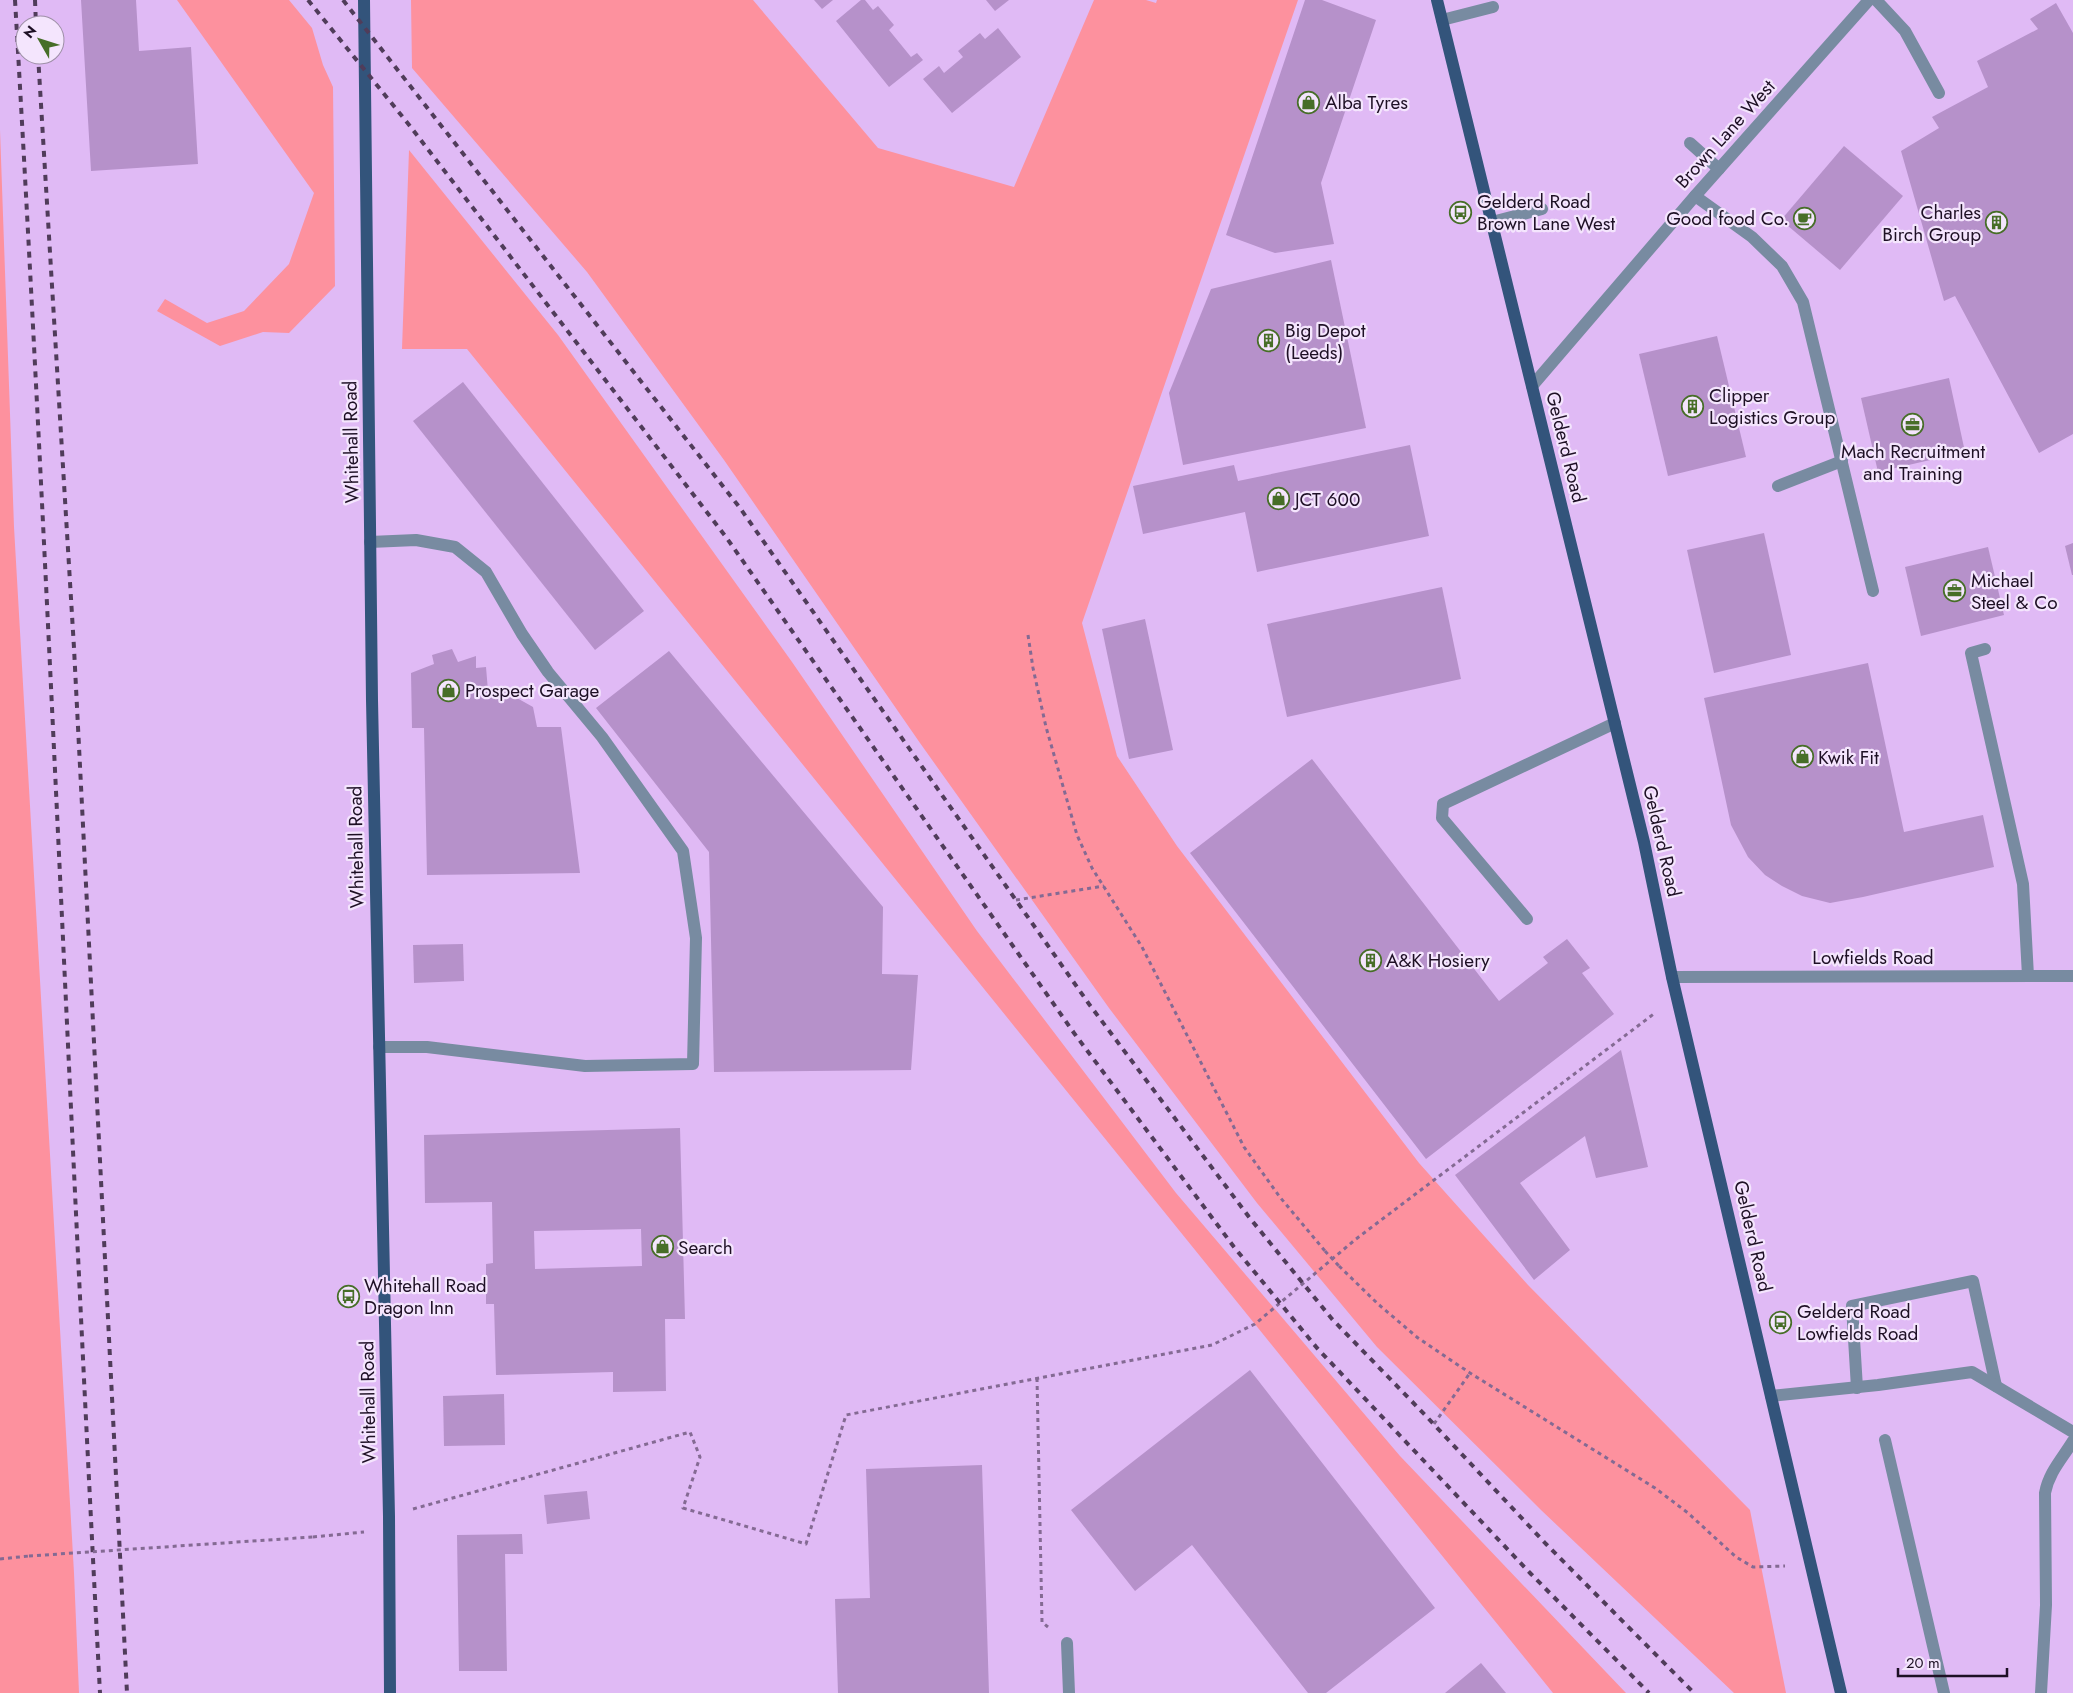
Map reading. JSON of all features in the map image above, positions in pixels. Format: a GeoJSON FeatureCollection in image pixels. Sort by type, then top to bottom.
{"type":"FeatureCollection","features":[{"type":"Feature","properties":{"kind":"main road","name":"Whitehall Road"},"geometry":{"type":"LineString","coordinates":[[364,0],[370,542],[389,1516],[390,1693]]}},
{"type":"Feature","properties":{"kind":"main road","name":"Gelderd Road"},"geometry":{"type":"LineString","coordinates":[[1437,0],[1644,842],[1672,977],[1841,1693]]}},
{"type":"Feature","properties":{"kind":"street","name":"Brown Lane West"},"geometry":{"type":"LineString","coordinates":[[1532,386],[1695,196],[1869,0]]}},
{"type":"Feature","properties":{"kind":"street"},"geometry":{"type":"LineString","coordinates":[[1876,0],[1905,31],[1939,93]]}},
{"type":"Feature","properties":{"kind":"street"},"geometry":{"type":"LineString","coordinates":[[1442,20],[1493,7]]}},
{"type":"Feature","properties":{"kind":"street"},"geometry":{"type":"LineString","coordinates":[[1690,143],[1719,169]]}},
{"type":"Feature","properties":{"kind":"street"},"geometry":{"type":"LineString","coordinates":[[1695,196],[1752,237],[1782,266],[1803,302],[1873,591]]}},
{"type":"Feature","properties":{"kind":"street"},"geometry":{"type":"LineString","coordinates":[[1492,222],[1542,209]]}},
{"type":"Feature","properties":{"kind":"street"},"geometry":{"type":"LineString","coordinates":[[1778,486],[1842,461]]}},
{"type":"Feature","properties":{"kind":"street"},"geometry":{"type":"LineString","coordinates":[[370,542],[416,540],[455,547],[486,572],[522,634],[548,672],[602,737],[683,851],[696,938],[693,1064],[585,1066],[428,1047],[379,1047]]}},
{"type":"Feature","properties":{"kind":"street"},"geometry":{"type":"LineString","coordinates":[[1985,649],[1971,653],[2023,884],[2028,976]]}},
{"type":"Feature","properties":{"kind":"street"},"geometry":{"type":"LineString","coordinates":[[1527,919],[1442,818],[1444,804],[1615,723]]}},
{"type":"Feature","properties":{"kind":"street","name":"Lowfields Road"},"geometry":{"type":"LineString","coordinates":[[1672,977],[2073,976]]}},
{"type":"Feature","properties":{"kind":"street"},"geometry":{"type":"LineString","coordinates":[[1857,1388],[1852,1306],[1973,1281],[1996,1386]]}},
{"type":"Feature","properties":{"kind":"street"},"geometry":{"type":"LineString","coordinates":[[1771,1396],[1857,1388],[1972,1372],[2073,1432]]}},
{"type":"Feature","properties":{"kind":"street"},"geometry":{"type":"LineString","coordinates":[[1885,1440],[1944,1693]]}},
{"type":"Feature","properties":{"kind":"street"},"geometry":{"type":"LineString","coordinates":[[2041,1693],[2046,1605],[2045,1493],[2047,1481],[2073,1441]]}},
{"type":"Feature","properties":{"kind":"street"},"geometry":{"type":"LineString","coordinates":[[1067,1643],[1070,1693]]}},
{"type":"Feature","properties":{"kind":"path"},"geometry":{"type":"LineString","coordinates":[[1028,635],[1046,727],[1077,835],[1092,868],[1142,947],[1244,1147],[1279,1196],[1325,1251],[1378,1304],[1418,1338],[1470,1373],[1655,1488],[1688,1513],[1714,1538],[1742,1560],[1761,1568],[1810,1564]]}},
{"type":"Feature","properties":{"kind":"path"},"geometry":{"type":"LineString","coordinates":[[1016,900],[1104,886]]}},
{"type":"Feature","properties":{"kind":"path"},"geometry":{"type":"LineString","coordinates":[[389,1516],[690,1432],[700,1457],[683,1508],[806,1544],[846,1415],[1212,1345],[1255,1324],[1356,1240],[1677,996]]}},
{"type":"Feature","properties":{"kind":"path"},"geometry":{"type":"LineString","coordinates":[[1434,1424],[1470,1373]]}},
{"type":"Feature","properties":{"kind":"path"},"geometry":{"type":"LineString","coordinates":[[1037,1378],[1042,1622],[1067,1643]]}},
{"type":"Feature","properties":{"kind":"path"},"geometry":{"type":"LineString","coordinates":[[0,1559],[312,1538],[389,1530]]}},
{"type":"Feature","properties":{"kind":"shaded area"},"geometry":{"type":"Polygon","coordinates":[[[177,0],[289,0],[312,28],[323,65],[333,87],[335,286],[289,333],[263,332],[220,346],[157,311],[165,299],[207,323],[244,311],[289,264],[314,193],[177,0]]]}},
{"type":"Feature","properties":{"kind":"shaded area"},"geometry":{"type":"Polygon","coordinates":[[[411,0],[753,0],[878,148],[1014,187],[1094,0],[1146,0],[1156,3],[1157,0],[1298,0],[1082,623],[1117,756],[1177,846],[1419,1163],[1528,1285],[1750,1510],[1786,1693],[1734,1693],[1541,1510],[1377,1347],[1257,1203],[1109,1008],[920,743],[724,460],[587,272],[412,68],[411,0]]]}},
{"type":"Feature","properties":{"kind":"shaded area"},"geometry":{"type":"Polygon","coordinates":[[[0,130],[14,527],[74,1573],[79,1693],[0,1693],[0,130]]]}},
{"type":"Feature","properties":{"kind":"shaded area"},"geometry":{"type":"Polygon","coordinates":[[[409,150],[558,335],[792,662],[977,931],[1176,1193],[1400,1456],[1626,1693],[1553,1693],[467,349],[402,349],[409,150]]]}},
{"type":"Feature","properties":{"kind":"building"},"geometry":{"type":"Polygon","coordinates":[[[81,0],[136,0],[139,51],[191,47],[198,164],[91,171],[81,0]]]}},
{"type":"Feature","properties":{"kind":"building"},"geometry":{"type":"Polygon","coordinates":[[[814,0],[833,0],[822,9],[814,0]]]}},
{"type":"Feature","properties":{"kind":"building"},"geometry":{"type":"Polygon","coordinates":[[[861,0],[865,0],[873,10],[878,6],[894,25],[889,30],[911,57],[917,53],[923,60],[889,87],[836,21],[861,0]]]}},
{"type":"Feature","properties":{"kind":"building"},"geometry":{"type":"Polygon","coordinates":[[[986,0],[1009,0],[995,11],[986,0]]]}},
{"type":"Feature","properties":{"kind":"building","name":"Alba Tyres"},"geometry":{"type":"Polygon","coordinates":[[[1305,0],[1322,0],[1376,20],[1321,183],[1334,244],[1275,253],[1226,235],[1305,0]]]}},
{"type":"Feature","properties":{"kind":"building","name":"Charles Birch Group"},"geometry":{"type":"Polygon","coordinates":[[[2056,3],[2073,33],[2073,434],[2039,453],[1955,296],[1944,301],[1901,151],[1939,128],[1932,117],[1988,87],[1977,61],[2038,29],[2030,19],[2056,3]]]}},
{"type":"Feature","properties":{"kind":"building"},"geometry":{"type":"Polygon","coordinates":[[[998,28],[1021,57],[952,113],[923,79],[939,66],[944,73],[963,57],[958,51],[980,33],[985,39],[998,28]]]}},
{"type":"Feature","properties":{"kind":"building"},"geometry":{"type":"Polygon","coordinates":[[[1844,146],[1903,196],[1840,270],[1781,220],[1844,146]]]}},
{"type":"Feature","properties":{"kind":"building","name":"Big Depot (Leeds)"},"geometry":{"type":"Polygon","coordinates":[[[1331,260],[1366,428],[1183,465],[1169,393],[1211,289],[1331,260]]]}},
{"type":"Feature","properties":{"kind":"building","name":"Clipper Logistics Group"},"geometry":{"type":"Polygon","coordinates":[[[1717,336],[1746,457],[1668,476],[1639,354],[1717,336]]]}},
{"type":"Feature","properties":{"kind":"building","name":"Mach Recruitment and Training"},"geometry":{"type":"Polygon","coordinates":[[[1949,378],[1965,452],[1878,472],[1861,398],[1949,378]]]}},
{"type":"Feature","properties":{"kind":"building"},"geometry":{"type":"Polygon","coordinates":[[[463,382],[644,611],[595,650],[413,421],[463,382]]]}},
{"type":"Feature","properties":{"kind":"building","name":"JCT 600"},"geometry":{"type":"Polygon","coordinates":[[[1410,445],[1429,536],[1257,572],[1245,512],[1143,534],[1133,486],[1234,465],[1238,481],[1410,445]]]}},
{"type":"Feature","properties":{"kind":"building"},"geometry":{"type":"Polygon","coordinates":[[[1764,533],[1791,655],[1714,673],[1687,550],[1764,533]]]}},
{"type":"Feature","properties":{"kind":"building"},"geometry":{"type":"Polygon","coordinates":[[[2073,543],[2073,575],[2072,575],[2065,546],[2073,543]]]}},
{"type":"Feature","properties":{"kind":"building","name":"Michael Steel & Co"},"geometry":{"type":"Polygon","coordinates":[[[1988,547],[2004,615],[1921,636],[1905,567],[1988,547]]]}},
{"type":"Feature","properties":{"kind":"building"},"geometry":{"type":"Polygon","coordinates":[[[1442,587],[1461,679],[1287,717],[1267,624],[1442,587]]]}},
{"type":"Feature","properties":{"kind":"building"},"geometry":{"type":"Polygon","coordinates":[[[1145,619],[1173,750],[1129,759],[1102,629],[1145,619]]]}},
{"type":"Feature","properties":{"kind":"building"},"geometry":{"type":"Polygon","coordinates":[[[452,649],[458,662],[476,656],[476,668],[486,667],[488,691],[501,689],[533,707],[537,727],[561,727],[580,873],[427,875],[424,728],[412,728],[411,673],[434,664],[432,655],[452,649]]]}},
{"type":"Feature","properties":{"kind":"building"},"geometry":{"type":"Polygon","coordinates":[[[669,651],[883,907],[882,974],[918,975],[911,1070],[714,1072],[709,852],[596,708],[669,651]]]}},
{"type":"Feature","properties":{"kind":"building","name":"Kwik Fit"},"geometry":{"type":"Polygon","coordinates":[[[1868,663],[1904,832],[1983,815],[1994,867],[1830,903],[1802,896],[1782,886],[1765,875],[1748,857],[1731,825],[1704,698],[1868,663]]]}},
{"type":"Feature","properties":{"kind":"building","name":"A&K Hosiery"},"geometry":{"type":"Polygon","coordinates":[[[1312,759],[1499,1001],[1548,963],[1543,957],[1567,939],[1590,968],[1582,973],[1614,1014],[1426,1159],[1190,853],[1312,759]]]}},
{"type":"Feature","properties":{"kind":"building"},"geometry":{"type":"Polygon","coordinates":[[[463,944],[464,981],[414,983],[413,945],[463,944]]]}},
{"type":"Feature","properties":{"kind":"building"},"geometry":{"type":"Polygon","coordinates":[[[1621,1050],[1648,1167],[1596,1178],[1585,1136],[1520,1183],[1570,1250],[1534,1280],[1455,1175],[1621,1050]]]}},
{"type":"Feature","properties":{"kind":"building","name":"Search"},"geometry":{"type":"Polygon","coordinates":[[[680,1128],[685,1319],[665,1319],[666,1391],[613,1392],[613,1372],[496,1375],[494,1304],[486,1304],[486,1264],[493,1263],[492,1202],[425,1203],[424,1135],[680,1128]],[[641,1229],[534,1231],[535,1269],[642,1266],[641,1229]]]}},
{"type":"Feature","properties":{"kind":"building"},"geometry":{"type":"Polygon","coordinates":[[[1250,1370],[1435,1608],[1326,1693],[1308,1693],[1192,1545],[1135,1591],[1071,1510],[1250,1370]]]}},
{"type":"Feature","properties":{"kind":"building"},"geometry":{"type":"Polygon","coordinates":[[[504,1394],[505,1445],[444,1446],[443,1396],[504,1394]]]}},
{"type":"Feature","properties":{"kind":"building"},"geometry":{"type":"Polygon","coordinates":[[[982,1465],[989,1693],[838,1693],[835,1599],[870,1598],[866,1469],[982,1465]]]}},
{"type":"Feature","properties":{"kind":"building"},"geometry":{"type":"Polygon","coordinates":[[[587,1491],[590,1519],[547,1524],[544,1495],[587,1491]]]}},
{"type":"Feature","properties":{"kind":"building"},"geometry":{"type":"Polygon","coordinates":[[[522,1534],[523,1554],[505,1554],[507,1671],[459,1671],[457,1535],[522,1534]]]}},
{"type":"Feature","properties":{"kind":"building"},"geometry":{"type":"Polygon","coordinates":[[[1481,1663],[1506,1693],[1445,1693],[1481,1663]]]}},
{"type":"Feature","properties":{"kind":"railway"},"geometry":{"type":"LineString","coordinates":[[15,0],[38,423],[100,1693]]}},
{"type":"Feature","properties":{"kind":"railway"},"geometry":{"type":"LineString","coordinates":[[35,0],[36,15]]}},
{"type":"Feature","properties":{"kind":"railway"},"geometry":{"type":"LineString","coordinates":[[308,0],[410,126],[726,537],[1074,1033],[1234,1247],[1317,1348],[1531,1574],[1649,1693]]}},
{"type":"Feature","properties":{"kind":"railway"},"geometry":{"type":"LineString","coordinates":[[343,0],[740,508],[1089,1004],[1249,1217],[1332,1319],[1546,1544],[1694,1693]]}},
{"type":"Feature","properties":{"kind":"railway"},"geometry":{"type":"LineString","coordinates":[[39,65],[74,648],[127,1693]]}},
{"type":"Feature","properties":{"kind":"place","name":"Alba Tyres"},"geometry":{"type":"Point","coordinates":[1309,102]}},
{"type":"Feature","properties":{"kind":"place","name":"Gelderd Road Brown Lane West"},"geometry":{"type":"Point","coordinates":[1461,212]}},
{"type":"Feature","properties":{"kind":"place","name":"Good food Co."},"geometry":{"type":"Point","coordinates":[1805,218]}},
{"type":"Feature","properties":{"kind":"place","name":"Charles Birch Group"},"geometry":{"type":"Point","coordinates":[1997,223]}},
{"type":"Feature","properties":{"kind":"place","name":"Big Depot (Leeds)"},"geometry":{"type":"Point","coordinates":[1269,341]}},
{"type":"Feature","properties":{"kind":"place","name":"Clipper Logistics Group"},"geometry":{"type":"Point","coordinates":[1693,406]}},
{"type":"Feature","properties":{"kind":"place","name":"Mach Recruitment and Training"},"geometry":{"type":"Point","coordinates":[1913,425]}},
{"type":"Feature","properties":{"kind":"place","name":"JCT 600"},"geometry":{"type":"Point","coordinates":[1279,499]}},
{"type":"Feature","properties":{"kind":"place","name":"Michael Steel & Co"},"geometry":{"type":"Point","coordinates":[1955,591]}},
{"type":"Feature","properties":{"kind":"place","name":"Prospect Garage"},"geometry":{"type":"Point","coordinates":[449,690]}},
{"type":"Feature","properties":{"kind":"place","name":"Kwik Fit"},"geometry":{"type":"Point","coordinates":[1802,757]}},
{"type":"Feature","properties":{"kind":"place","name":"A&K Hosiery"},"geometry":{"type":"Point","coordinates":[1370,960]}},
{"type":"Feature","properties":{"kind":"place","name":"Search"},"geometry":{"type":"Point","coordinates":[662,1247]}},
{"type":"Feature","properties":{"kind":"place","name":"Whitehall Road Dragon Inn"},"geometry":{"type":"Point","coordinates":[348,1296]}},
{"type":"Feature","properties":{"kind":"place","name":"Gelderd Road Lowfields Road"},"geometry":{"type":"Point","coordinates":[1781,1322]}}]}
